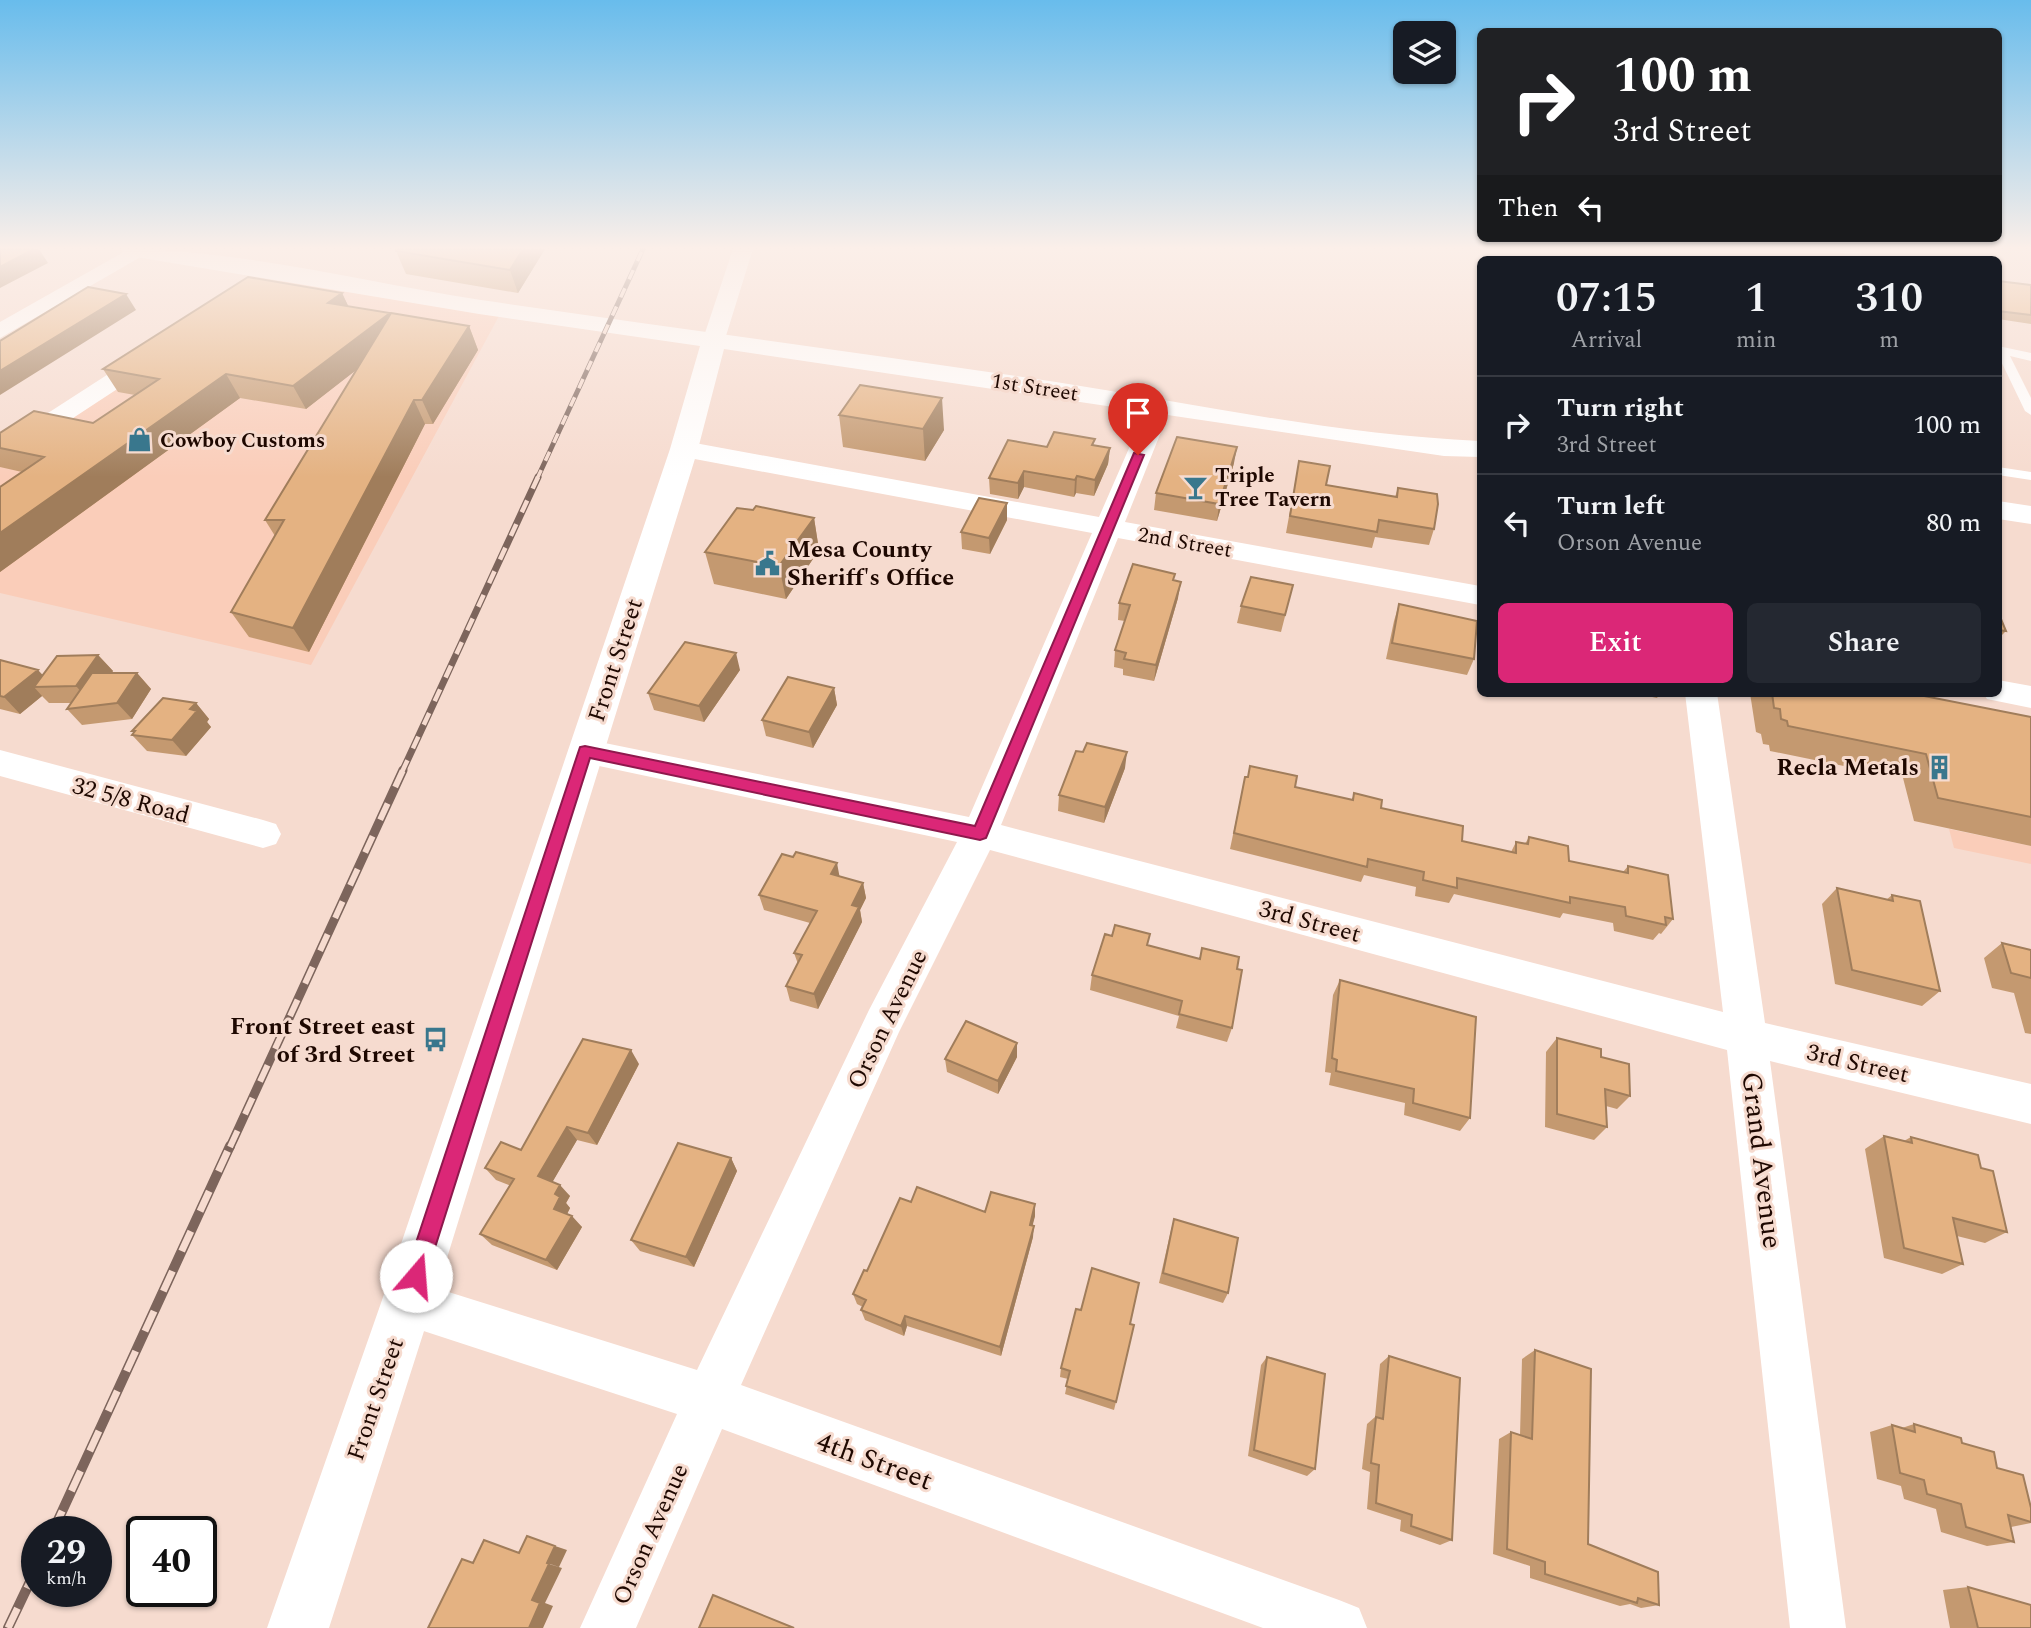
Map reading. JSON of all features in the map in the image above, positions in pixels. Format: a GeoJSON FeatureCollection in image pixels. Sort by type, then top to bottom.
{"type":"FeatureCollection","features":[{"type":"Feature","properties":{"kind":"street","name":"1st Street"},"geometry":{"type":"LineString","coordinates":[[611,325],[1424,446],[1477,449]]}},
{"type":"Feature","properties":{"kind":"street","name":"Front Street"},"geometry":{"type":"LineString","coordinates":[[298,1628],[407,1303],[684,449],[719,325]]}},
{"type":"Feature","properties":{"kind":"street"},"geometry":{"type":"LineString","coordinates":[[0,455],[166,347]]}},
{"type":"Feature","properties":{"kind":"street","name":"Orson Avenue"},"geometry":{"type":"LineString","coordinates":[[608,1628],[709,1399],[883,1023],[980,834],[1158,407]]}},
{"type":"Feature","properties":{"kind":"street","name":"2nd Street"},"geometry":{"type":"LineString","coordinates":[[684,449],[1477,595]]}},
{"type":"Feature","properties":{"kind":"street"},"geometry":{"type":"LineString","coordinates":[[2002,511],[2031,516]]}},
{"type":"Feature","properties":{"kind":"street"},"geometry":{"type":"LineString","coordinates":[[2002,528],[2031,532]]}},
{"type":"Feature","properties":{"kind":"street"},"geometry":{"type":"LineString","coordinates":[[2002,692],[2031,697]]}},
{"type":"Feature","properties":{"kind":"street","name":"Grand Avenue"},"geometry":{"type":"LineString","coordinates":[[1702,697],[1747,1037],[1818,1628]]}},
{"type":"Feature","properties":{"kind":"street","name":"3rd Street"},"geometry":{"type":"LineString","coordinates":[[585,751],[980,834],[1747,1037],[2031,1104]]}},
{"type":"Feature","properties":{"kind":"street","name":"32 5/8 Road"},"geometry":{"type":"LineString","coordinates":[[0,763],[263,834]]}},
{"type":"Feature","properties":{"kind":"street","name":"4th Street"},"geometry":{"type":"LineString","coordinates":[[407,1303],[709,1399],[1339,1628]]}},
{"type":"Feature","properties":{"kind":"lane"},"geometry":{"type":"LineString","coordinates":[[2002,350],[2031,357]]}},
{"type":"Feature","properties":{"kind":"lane"},"geometry":{"type":"LineString","coordinates":[[2002,353],[2027,396],[2031,411]]}},
{"type":"Feature","properties":{"kind":"lane"},"geometry":{"type":"LineString","coordinates":[[2002,472],[2031,476]]}},
{"type":"Feature","properties":{"kind":"shaded area"},"geometry":{"type":"Polygon","coordinates":[[[213,325],[494,325],[311,665],[0,593],[0,465],[213,325]]]}},
{"type":"Feature","properties":{"kind":"shaded area"},"geometry":{"type":"Polygon","coordinates":[[[1949,829],[2031,846],[2031,864],[1954,848],[1949,829]]]}},
{"type":"Feature","properties":{"kind":"building"},"geometry":{"type":"Polygon","coordinates":[[[26,325],[75,325],[0,371],[0,341],[26,325]]]}},
{"type":"Feature","properties":{"kind":"building"},"geometry":{"type":"Polygon","coordinates":[[[172,325],[374,325],[293,386],[226,374],[0,533],[0,487],[44,457],[0,448],[0,433],[34,411],[93,423],[159,379],[103,369],[172,325]]]}},
{"type":"Feature","properties":{"kind":"building"},"geometry":{"type":"Polygon","coordinates":[[[384,325],[469,326],[422,400],[414,400],[293,628],[231,612],[284,520],[265,520],[384,325]]]}},
{"type":"Feature","properties":{"kind":"building"},"geometry":{"type":"Polygon","coordinates":[[[860,385],[942,398],[923,429],[839,415],[860,385]]]}},
{"type":"Feature","properties":{"kind":"building"},"geometry":{"type":"Polygon","coordinates":[[[1054,432],[1095,439],[1092,445],[1110,448],[1095,480],[1077,476],[1075,480],[1024,471],[1018,483],[989,478],[1008,440],[1047,447],[1054,432]]]}},
{"type":"Feature","properties":{"kind":"building","name":"Triple Tree Tavern"},"geometry":{"type":"Polygon","coordinates":[[[1177,437],[1237,447],[1219,504],[1156,493],[1177,437]]]}},
{"type":"Feature","properties":{"kind":"building"},"geometry":{"type":"Polygon","coordinates":[[[1299,461],[1330,466],[1326,485],[1397,497],[1398,488],[1437,494],[1434,529],[1379,520],[1377,532],[1290,516],[1299,461]]]}},
{"type":"Feature","properties":{"kind":"building"},"geometry":{"type":"Polygon","coordinates":[[[979,498],[1007,503],[989,538],[961,532],[979,498]]]}},
{"type":"Feature","properties":{"kind":"building"},"geometry":{"type":"Polygon","coordinates":[[[756,506],[814,518],[779,566],[705,552],[737,508],[753,510],[756,506]]]}},
{"type":"Feature","properties":{"kind":"building"},"geometry":{"type":"Polygon","coordinates":[[[1133,564],[1175,574],[1173,580],[1181,582],[1156,665],[1124,659],[1126,653],[1115,650],[1130,605],[1119,603],[1133,564]]]}},
{"type":"Feature","properties":{"kind":"building"},"geometry":{"type":"Polygon","coordinates":[[[1251,577],[1293,585],[1285,615],[1241,606],[1251,577]]]}},
{"type":"Feature","properties":{"kind":"building"},"geometry":{"type":"Polygon","coordinates":[[[1399,604],[1477,621],[1474,659],[1392,643],[1399,604]]]}},
{"type":"Feature","properties":{"kind":"building"},"geometry":{"type":"Polygon","coordinates":[[[685,642],[736,653],[699,706],[648,693],[685,642]]]}},
{"type":"Feature","properties":{"kind":"building"},"geometry":{"type":"Polygon","coordinates":[[[98,655],[76,686],[34,687],[57,656],[98,655]]]}},
{"type":"Feature","properties":{"kind":"building"},"geometry":{"type":"Polygon","coordinates":[[[0,660],[38,670],[4,697],[0,696],[0,660]]]}},
{"type":"Feature","properties":{"kind":"building"},"geometry":{"type":"Polygon","coordinates":[[[92,673],[137,673],[117,703],[67,709],[92,673]]]}},
{"type":"Feature","properties":{"kind":"building"},"geometry":{"type":"Polygon","coordinates":[[[788,677],[834,688],[809,732],[762,720],[788,677]]]}},
{"type":"Feature","properties":{"kind":"building"},"geometry":{"type":"Polygon","coordinates":[[[1773,697],[1929,697],[2031,717],[2031,817],[1938,798],[1926,754],[1788,726],[1787,721],[1781,719],[1780,709],[1774,708],[1773,697]]]}},
{"type":"Feature","properties":{"kind":"building"},"geometry":{"type":"Polygon","coordinates":[[[163,698],[196,703],[190,709],[197,711],[172,740],[132,735],[135,731],[132,731],[163,698]]]}},
{"type":"Feature","properties":{"kind":"building"},"geometry":{"type":"Polygon","coordinates":[[[1087,743],[1127,752],[1105,807],[1059,795],[1076,751],[1083,752],[1087,743]]]}},
{"type":"Feature","properties":{"kind":"building"},"geometry":{"type":"Polygon","coordinates":[[[1250,766],[1297,776],[1295,787],[1353,800],[1354,793],[1382,800],[1381,808],[1463,826],[1462,841],[1516,853],[1516,842],[1528,844],[1529,837],[1568,846],[1569,861],[1628,873],[1628,866],[1668,875],[1673,919],[1665,917],[1666,925],[1626,916],[1625,907],[1570,897],[1570,903],[1457,878],[1457,888],[1423,880],[1424,872],[1368,859],[1367,867],[1234,833],[1245,777],[1248,777],[1250,766]]]}},
{"type":"Feature","properties":{"kind":"building"},"geometry":{"type":"Polygon","coordinates":[[[796,852],[837,863],[831,874],[863,883],[852,905],[859,907],[814,994],[786,986],[802,955],[794,953],[817,911],[759,895],[782,854],[793,857],[796,852]]]}},
{"type":"Feature","properties":{"kind":"building"},"geometry":{"type":"Polygon","coordinates":[[[1837,888],[1893,901],[1892,895],[1920,901],[1940,991],[1852,970],[1837,888]]]}},
{"type":"Feature","properties":{"kind":"building"},"geometry":{"type":"Polygon","coordinates":[[[1115,925],[1150,934],[1147,945],[1200,959],[1202,948],[1239,957],[1237,969],[1242,970],[1232,1028],[1179,1014],[1182,1001],[1092,975],[1105,934],[1112,936],[1115,925]]]}},
{"type":"Feature","properties":{"kind":"building"},"geometry":{"type":"Polygon","coordinates":[[[2002,943],[2031,950],[2031,978],[2011,973],[2002,943]]]}},
{"type":"Feature","properties":{"kind":"building"},"geometry":{"type":"Polygon","coordinates":[[[1340,980],[1476,1017],[1470,1118],[1413,1103],[1414,1089],[1336,1071],[1337,1060],[1332,1058],[1340,980]]]}},
{"type":"Feature","properties":{"kind":"building"},"geometry":{"type":"Polygon","coordinates":[[[966,1021],[1017,1043],[998,1081],[945,1059],[966,1021]]]}},
{"type":"Feature","properties":{"kind":"building"},"geometry":{"type":"Polygon","coordinates":[[[1557,1038],[1601,1049],[1601,1057],[1629,1064],[1630,1096],[1605,1089],[1607,1127],[1557,1114],[1557,1038]]]}},
{"type":"Feature","properties":{"kind":"building"},"geometry":{"type":"Polygon","coordinates":[[[583,1039],[631,1050],[588,1133],[567,1127],[538,1176],[560,1185],[555,1194],[560,1197],[554,1209],[572,1216],[546,1260],[480,1234],[514,1179],[485,1168],[501,1142],[521,1150],[583,1039]]]}},
{"type":"Feature","properties":{"kind":"building"},"geometry":{"type":"Polygon","coordinates":[[[1884,1136],[1912,1143],[1911,1137],[1978,1155],[1981,1168],[1993,1171],[2007,1232],[1953,1218],[1963,1264],[1904,1248],[1884,1136]]]}},
{"type":"Feature","properties":{"kind":"building"},"geometry":{"type":"Polygon","coordinates":[[[678,1143],[731,1158],[686,1257],[631,1240],[678,1143]]]}},
{"type":"Feature","properties":{"kind":"building"},"geometry":{"type":"Polygon","coordinates":[[[917,1187],[985,1212],[991,1192],[1035,1204],[1030,1225],[1034,1226],[1000,1347],[905,1316],[901,1326],[861,1310],[866,1300],[853,1294],[864,1270],[867,1271],[900,1198],[911,1202],[917,1187]]]}},
{"type":"Feature","properties":{"kind":"building"},"geometry":{"type":"Polygon","coordinates":[[[1174,1219],[1238,1238],[1228,1293],[1163,1273],[1174,1219]]]}},
{"type":"Feature","properties":{"kind":"building"},"geometry":{"type":"Polygon","coordinates":[[[1092,1268],[1139,1283],[1130,1324],[1134,1325],[1116,1402],[1066,1386],[1070,1371],[1061,1368],[1076,1309],[1081,1310],[1092,1268]]]}},
{"type":"Feature","properties":{"kind":"building"},"geometry":{"type":"Polygon","coordinates":[[[1535,1350],[1591,1369],[1588,1544],[1658,1572],[1659,1605],[1638,1598],[1637,1603],[1545,1574],[1545,1562],[1507,1549],[1511,1432],[1532,1439],[1535,1350]]]}},
{"type":"Feature","properties":{"kind":"building"},"geometry":{"type":"Polygon","coordinates":[[[1389,1356],[1460,1378],[1452,1540],[1411,1526],[1412,1515],[1376,1503],[1379,1465],[1371,1463],[1376,1417],[1383,1419],[1389,1356]]]}},
{"type":"Feature","properties":{"kind":"building"},"geometry":{"type":"Polygon","coordinates":[[[1267,1357],[1325,1374],[1315,1469],[1254,1450],[1267,1357]]]}},
{"type":"Feature","properties":{"kind":"building"},"geometry":{"type":"Polygon","coordinates":[[[1914,1424],[1961,1438],[1962,1443],[1994,1452],[1997,1468],[2023,1475],[2031,1508],[2031,1522],[2008,1515],[2014,1542],[1966,1527],[1961,1504],[1927,1494],[1924,1480],[1900,1473],[1892,1425],[1915,1432],[1914,1424]]]}},
{"type":"Feature","properties":{"kind":"building"},"geometry":{"type":"Polygon","coordinates":[[[527,1536],[555,1546],[532,1600],[540,1603],[529,1628],[428,1628],[462,1559],[473,1563],[484,1540],[519,1553],[527,1536]]]}},
{"type":"Feature","properties":{"kind":"building"},"geometry":{"type":"Polygon","coordinates":[[[1968,1587],[2031,1605],[2031,1628],[1978,1628],[1968,1587]]]}},
{"type":"Feature","properties":{"kind":"building"},"geometry":{"type":"Polygon","coordinates":[[[713,1595],[794,1628],[699,1628],[713,1595]]]}},
{"type":"Feature","properties":{"kind":"railway"},"geometry":{"type":"LineString","coordinates":[[537,479],[608,325]]}},
{"type":"Feature","properties":{"kind":"railway"},"geometry":{"type":"LineString","coordinates":[[402,772],[538,477]]}},
{"type":"Feature","properties":{"kind":"railway"},"geometry":{"type":"LineString","coordinates":[[230,1147],[403,770]]}},
{"type":"Feature","properties":{"kind":"railway"},"geometry":{"type":"LineString","coordinates":[[60,1516],[230,1146]]}},
{"type":"Feature","properties":{"kind":"railway"},"geometry":{"type":"LineString","coordinates":[[8,1628],[21,1601]]}},
{"type":"Feature","properties":{"kind":"place","name":"Cowboy Customs"},"geometry":{"type":"Point","coordinates":[140,440]}},
{"type":"Feature","properties":{"kind":"place","name":"Triple Tree Tavern"},"geometry":{"type":"Point","coordinates":[1195,487]}},
{"type":"Feature","properties":{"kind":"place","name":"Mesa County Sheriff's Office"},"geometry":{"type":"Point","coordinates":[767,563]}},
{"type":"Feature","properties":{"kind":"place","name":"Recla Metals"},"geometry":{"type":"Point","coordinates":[1939,767]}},
{"type":"Feature","properties":{"kind":"place","name":"Front Street east of 3rd Street"},"geometry":{"type":"Point","coordinates":[435,1040]}},
{"type":"Feature","properties":{"kind":"route"},"geometry":{"type":"LineString","coordinates":[[416,1276],[585,751],[980,834],[1138,455]]}}]}
